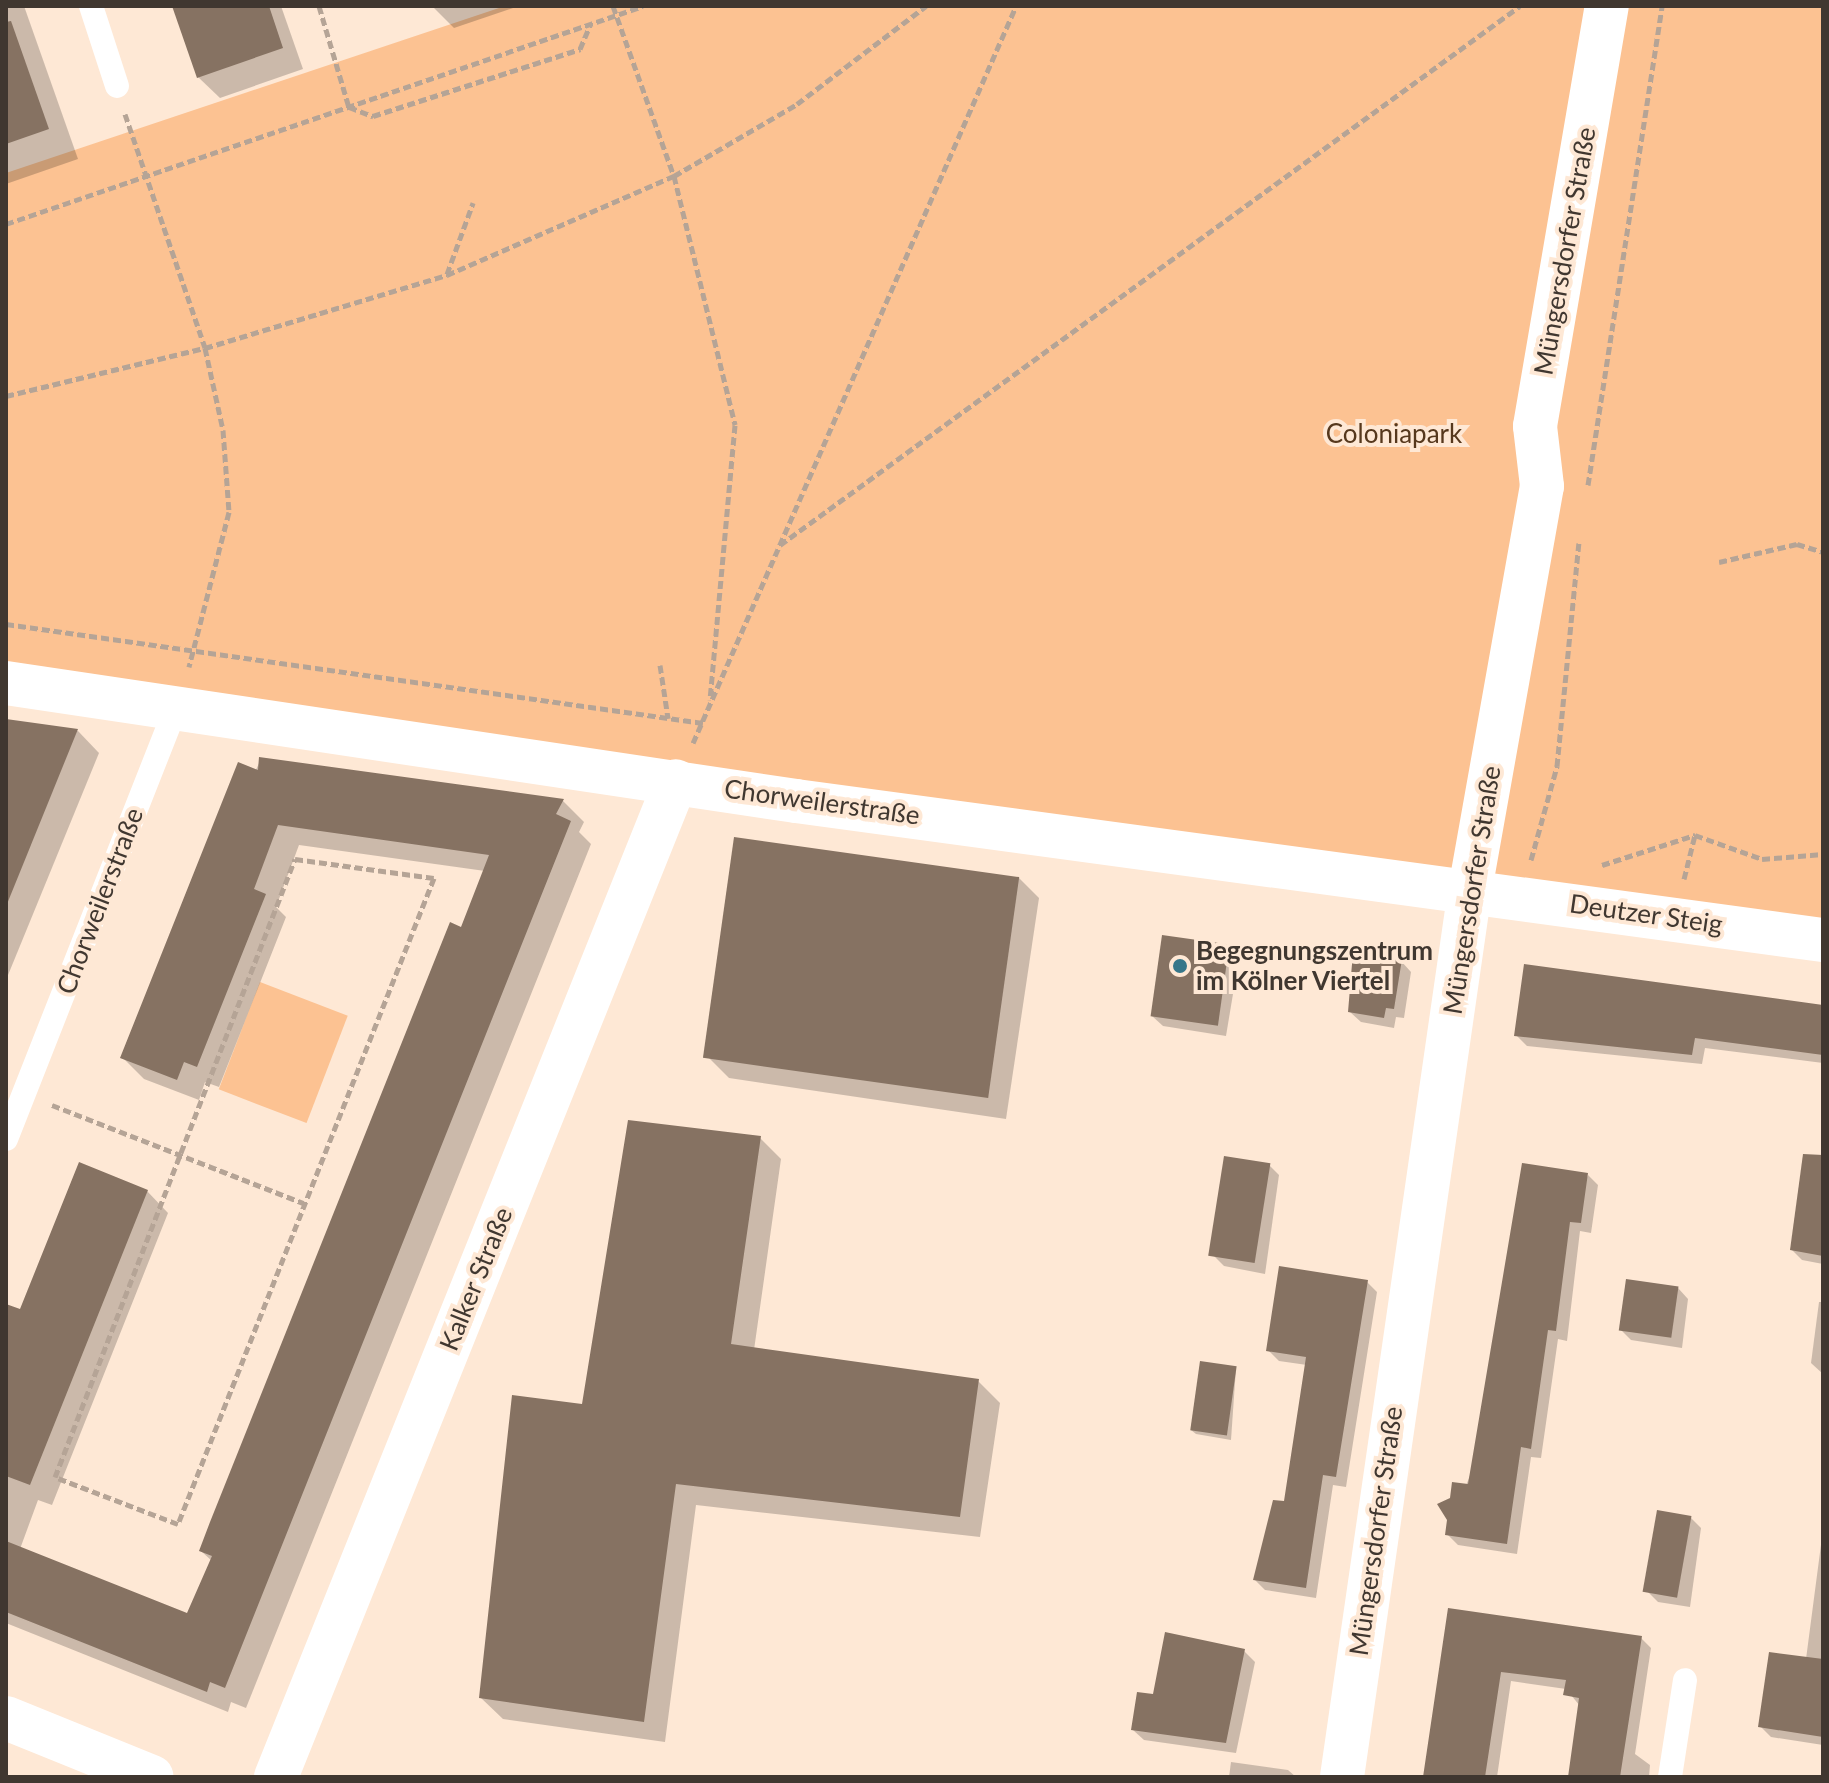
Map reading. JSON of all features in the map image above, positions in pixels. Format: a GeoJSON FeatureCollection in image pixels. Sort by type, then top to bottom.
{"type":"FeatureCollection","features":[{"type":"Feature","properties":{"kind":"street","name":"Müngersdorfer Straße"},"geometry":{"type":"LineString","coordinates":[[1342,1777],[1470,890],[1542,486],[1535,426],[1607,6]]}},
{"type":"Feature","properties":{"kind":"street","name":"Chorweilerstraße"},"geometry":{"type":"LineString","coordinates":[[6,683],[676,781],[1470,890]]}},
{"type":"Feature","properties":{"kind":"street","name":"Kalker Straße"},"geometry":{"type":"LineString","coordinates":[[276,1777],[676,781]]}},
{"type":"Feature","properties":{"kind":"street","name":"Deutzer Steig"},"geometry":{"type":"LineString","coordinates":[[1470,890],[1823,940]]}},
{"type":"Feature","properties":{"kind":"street"},"geometry":{"type":"LineString","coordinates":[[6,1718],[152,1777]]}},
{"type":"Feature","properties":{"kind":"lane"},"geometry":{"type":"LineString","coordinates":[[91,6],[117,86]]}},
{"type":"Feature","properties":{"kind":"lane","name":"Chorweilerstraße"},"geometry":{"type":"LineString","coordinates":[[6,1139],[176,707]]}},
{"type":"Feature","properties":{"kind":"lane"},"geometry":{"type":"LineString","coordinates":[[1670,1777],[1685,1680]]}},
{"type":"Feature","properties":{"kind":"path"},"geometry":{"type":"LineString","coordinates":[[319,6],[349,107]]}},
{"type":"Feature","properties":{"kind":"path"},"geometry":{"type":"LineString","coordinates":[[613,6],[674,176],[735,425],[720,644],[708,709]]}},
{"type":"Feature","properties":{"kind":"path"},"geometry":{"type":"LineString","coordinates":[[6,224],[643,6]]}},
{"type":"Feature","properties":{"kind":"path"},"geometry":{"type":"LineString","coordinates":[[6,396],[205,348],[447,275],[674,176],[797,104],[926,6]]}},
{"type":"Feature","properties":{"kind":"path"},"geometry":{"type":"LineString","coordinates":[[676,781],[1016,6]]}},
{"type":"Feature","properties":{"kind":"path"},"geometry":{"type":"LineString","coordinates":[[780,545],[1520,6]]}},
{"type":"Feature","properties":{"kind":"path"},"geometry":{"type":"LineString","coordinates":[[1586,496],[1662,6]]}},
{"type":"Feature","properties":{"kind":"path"},"geometry":{"type":"LineString","coordinates":[[349,107],[373,116],[580,49],[590,25]]}},
{"type":"Feature","properties":{"kind":"path"},"geometry":{"type":"LineString","coordinates":[[117,86],[145,177],[205,348],[223,430],[229,512],[194,651],[176,707]]}},
{"type":"Feature","properties":{"kind":"path"},"geometry":{"type":"LineString","coordinates":[[447,275],[473,203]]}},
{"type":"Feature","properties":{"kind":"path"},"geometry":{"type":"LineString","coordinates":[[1521,896],[1557,766],[1582,526]]}},
{"type":"Feature","properties":{"kind":"path"},"geometry":{"type":"LineString","coordinates":[[1719,562],[1797,544],[1823,552]]}},
{"type":"Feature","properties":{"kind":"path"},"geometry":{"type":"LineString","coordinates":[[6,624],[703,723]]}},
{"type":"Feature","properties":{"kind":"path"},"geometry":{"type":"LineString","coordinates":[[660,665],[668,718]]}},
{"type":"Feature","properties":{"kind":"path"},"geometry":{"type":"LineString","coordinates":[[1593,868],[1695,835],[1762,859],[1823,854]]}},
{"type":"Feature","properties":{"kind":"path"},"geometry":{"type":"LineString","coordinates":[[295,859],[434,878],[304,1203],[178,1524],[55,1477],[295,859]]}},
{"type":"Feature","properties":{"kind":"path"},"geometry":{"type":"LineString","coordinates":[[24,1095],[304,1203]]}},
{"type":"Feature","properties":{"kind":"green space","name":"Coloniapark"},"geometry":{"type":"Polygon","coordinates":[[[505,6],[1823,6],[1823,924],[6,671],[6,173],[505,6]]]}},
{"type":"Feature","properties":{"kind":"green space"},"geometry":{"type":"Polygon","coordinates":[[[260,982],[348,1016],[307,1123],[219,1089],[260,982]]]}},
{"type":"Feature","properties":{"kind":"building"},"geometry":{"type":"Polygon","coordinates":[[[172,6],[269,6],[283,48],[197,78],[172,6]]]}},
{"type":"Feature","properties":{"kind":"building"},"geometry":{"type":"Polygon","coordinates":[[[11,21],[49,129],[6,144],[6,22],[11,21]]]}},
{"type":"Feature","properties":{"kind":"building"},"geometry":{"type":"Polygon","coordinates":[[[6,719],[78,729],[7,904],[6,904],[6,719]]]}},
{"type":"Feature","properties":{"kind":"building"},"geometry":{"type":"Polygon","coordinates":[[[259,757],[564,799],[556,814],[571,821],[225,1688],[210,1682],[207,1692],[6,1612],[6,1541],[187,1613],[212,1556],[199,1551],[210,1522],[450,922],[461,927],[489,855],[278,825],[254,889],[266,894],[197,1067],[184,1062],[177,1080],[120,1058],[238,762],[258,770],[259,757]]]}},
{"type":"Feature","properties":{"kind":"building"},"geometry":{"type":"Polygon","coordinates":[[[734,837],[1019,877],[988,1098],[703,1058],[734,837]]]}},
{"type":"Feature","properties":{"kind":"building"},"geometry":{"type":"Polygon","coordinates":[[[1162,935],[1229,944],[1218,1026],[1151,1016],[1162,935]]]}},
{"type":"Feature","properties":{"kind":"building"},"geometry":{"type":"Polygon","coordinates":[[[1353,952],[1402,959],[1394,1009],[1386,1008],[1384,1018],[1348,1012],[1353,952]]]}},
{"type":"Feature","properties":{"kind":"building"},"geometry":{"type":"Polygon","coordinates":[[[1524,964],[1823,1005],[1823,1055],[1695,1038],[1692,1055],[1514,1036],[1524,964]]]}},
{"type":"Feature","properties":{"kind":"building"},"geometry":{"type":"Polygon","coordinates":[[[628,1120],[761,1136],[731,1344],[979,1379],[960,1517],[676,1484],[644,1722],[479,1698],[512,1395],[582,1404],[628,1120]]]}},
{"type":"Feature","properties":{"kind":"building"},"geometry":{"type":"Polygon","coordinates":[[[1803,1154],[1823,1155],[1823,1256],[1790,1250],[1803,1154]]]}},
{"type":"Feature","properties":{"kind":"building"},"geometry":{"type":"Polygon","coordinates":[[[1224,1156],[1270,1163],[1255,1263],[1208,1256],[1224,1156]]]}},
{"type":"Feature","properties":{"kind":"building"},"geometry":{"type":"Polygon","coordinates":[[[79,1162],[148,1190],[30,1485],[6,1476],[6,1304],[20,1309],[79,1162]]]}},
{"type":"Feature","properties":{"kind":"building"},"geometry":{"type":"Polygon","coordinates":[[[1522,1163],[1588,1173],[1581,1223],[1570,1222],[1556,1331],[1548,1330],[1531,1449],[1521,1447],[1507,1544],[1445,1535],[1447,1520],[1437,1504],[1450,1498],[1452,1482],[1468,1484],[1522,1163]]]}},
{"type":"Feature","properties":{"kind":"building"},"geometry":{"type":"Polygon","coordinates":[[[1279,1266],[1368,1280],[1336,1477],[1323,1475],[1306,1588],[1253,1580],[1273,1500],[1284,1501],[1306,1357],[1266,1351],[1279,1266]]]}},
{"type":"Feature","properties":{"kind":"building"},"geometry":{"type":"Polygon","coordinates":[[[1626,1279],[1678,1286],[1671,1338],[1619,1330],[1626,1279]]]}},
{"type":"Feature","properties":{"kind":"building"},"geometry":{"type":"Polygon","coordinates":[[[1200,1361],[1237,1366],[1227,1435],[1190,1430],[1200,1361]]]}},
{"type":"Feature","properties":{"kind":"building"},"geometry":{"type":"Polygon","coordinates":[[[1657,1510],[1691,1516],[1677,1598],[1643,1592],[1657,1510]]]}},
{"type":"Feature","properties":{"kind":"building"},"geometry":{"type":"Polygon","coordinates":[[[1448,1608],[1642,1636],[1620,1777],[1568,1777],[1579,1698],[1563,1695],[1566,1680],[1501,1672],[1485,1777],[1423,1777],[1448,1608]]]}},
{"type":"Feature","properties":{"kind":"building"},"geometry":{"type":"Polygon","coordinates":[[[1165,1632],[1245,1649],[1226,1743],[1131,1730],[1137,1692],[1153,1694],[1165,1632]]]}},
{"type":"Feature","properties":{"kind":"building"},"geometry":{"type":"Polygon","coordinates":[[[1769,1652],[1823,1659],[1823,1737],[1758,1727],[1769,1652]]]}},
{"type":"Feature","properties":{"kind":"place","name":"Begegnungszentrum im Kölner Viertel"},"geometry":{"type":"Point","coordinates":[1180,966]}}]}
